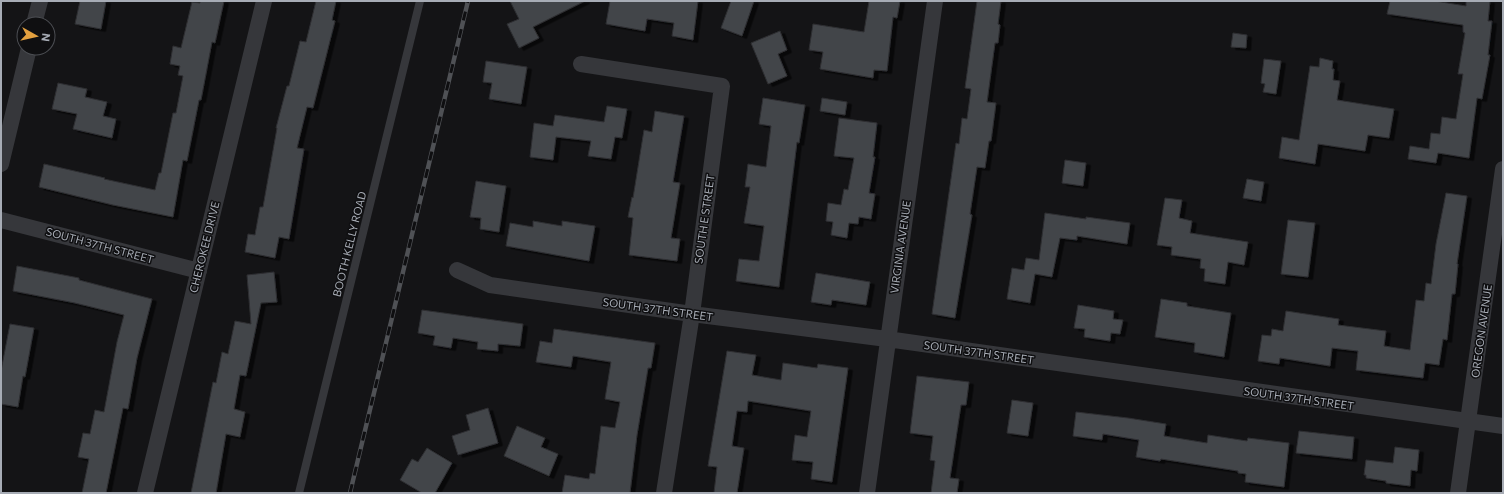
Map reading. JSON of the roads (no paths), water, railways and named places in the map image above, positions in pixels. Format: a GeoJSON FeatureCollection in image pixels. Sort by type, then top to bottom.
{"type":"FeatureCollection","features":[{"type":"Feature","properties":{"kind":"street"},"geometry":{"type":"LineString","coordinates":[[36,16],[40,1]]}},
{"type":"Feature","properties":{"kind":"street","name":"CHEROKEE DRIVE"},"geometry":{"type":"LineString","coordinates":[[145,493],[264,1]]}},
{"type":"Feature","properties":{"kind":"street","name":"VIRGINIA AVENUE"},"geometry":{"type":"LineString","coordinates":[[867,493],[887,339],[935,1]]}},
{"type":"Feature","properties":{"kind":"street"},"geometry":{"type":"LineString","coordinates":[[1,164],[27,56]]}},
{"type":"Feature","properties":{"kind":"street","name":"SOUTH E STREET"},"geometry":{"type":"LineString","coordinates":[[581,64],[722,86],[692,314],[664,493]]}},
{"type":"Feature","properties":{"kind":"street","name":"OREGON AVENUE"},"geometry":{"type":"LineString","coordinates":[[1458,493],[1503,169]]}},
{"type":"Feature","properties":{"kind":"street","name":"SOUTH 37TH STREET"},"geometry":{"type":"LineString","coordinates":[[1,220],[198,271]]}},
{"type":"Feature","properties":{"kind":"street","name":"SOUTH 37TH STREET"},"geometry":{"type":"LineString","coordinates":[[457,270],[490,285],[692,314],[887,339],[1503,426]]}},
{"type":"Feature","properties":{"kind":"lane","name":"BOOTH KELLY ROAD"},"geometry":{"type":"LineString","coordinates":[[299,493],[420,1]]}},
{"type":"Feature","properties":{"kind":"railway"},"geometry":{"type":"LineString","coordinates":[[350,493],[468,1]]}}]}
